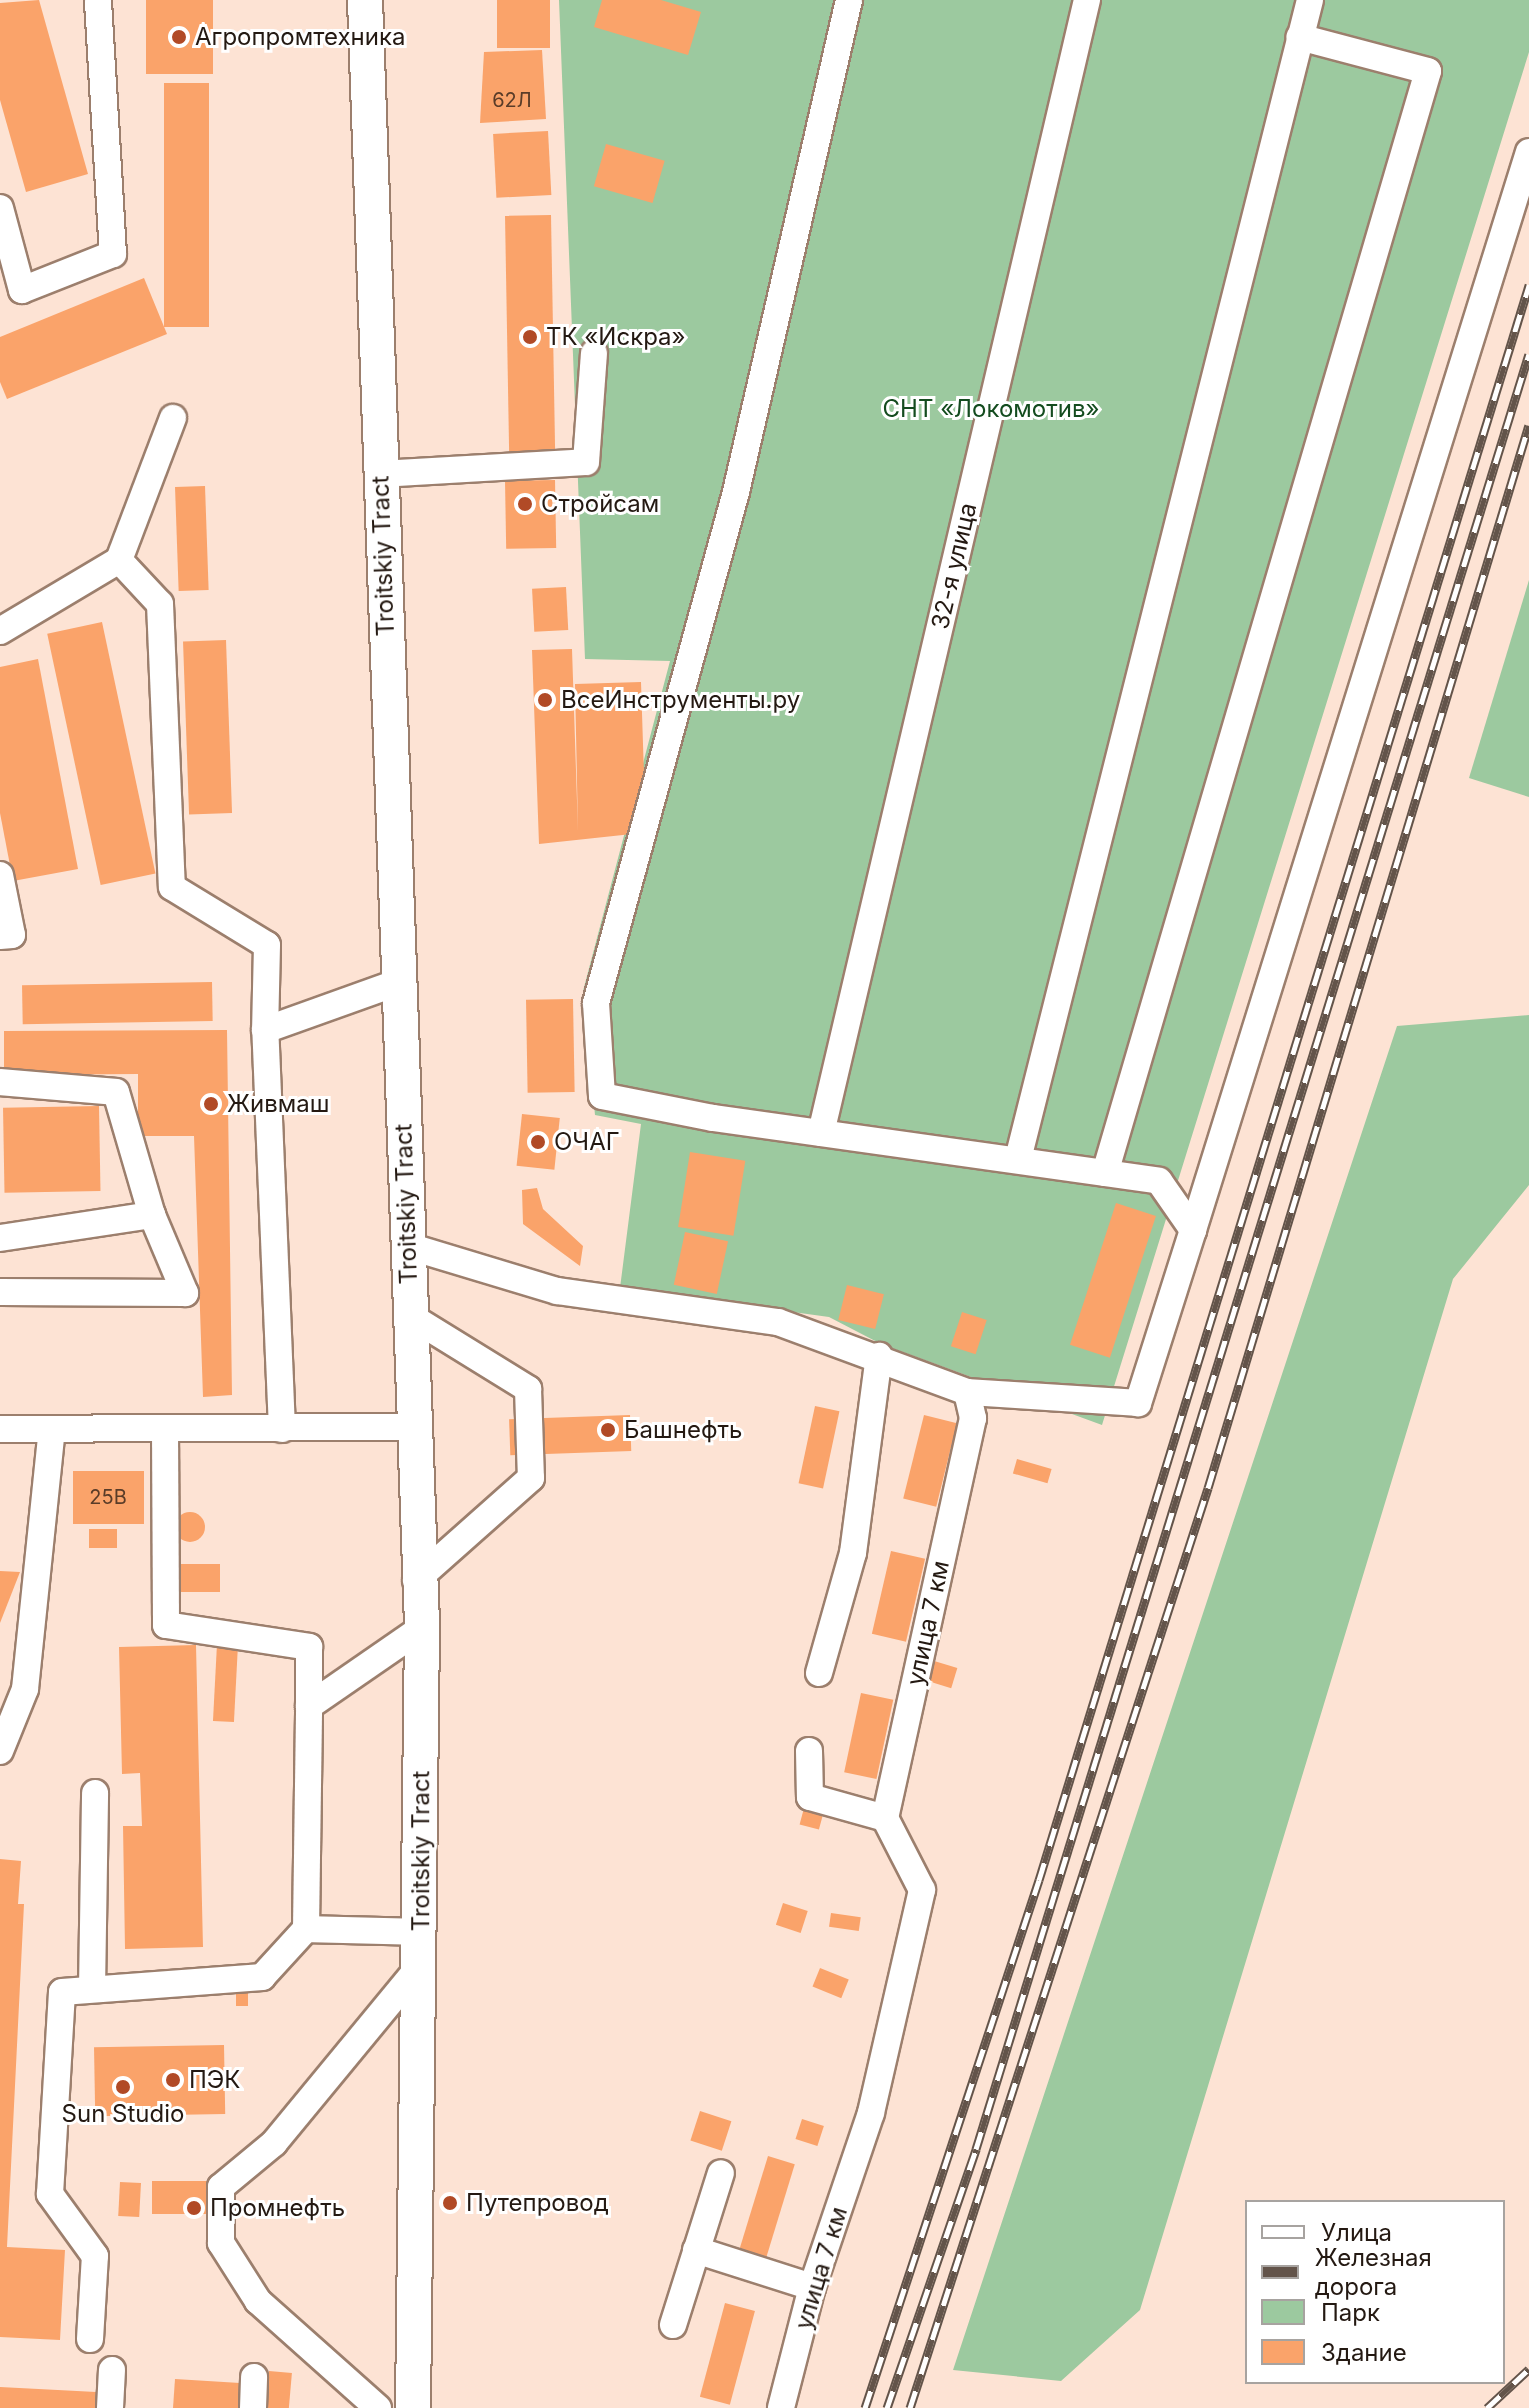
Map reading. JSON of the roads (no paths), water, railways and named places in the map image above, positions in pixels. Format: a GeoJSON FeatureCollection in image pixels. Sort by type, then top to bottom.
{"type":"FeatureCollection","features":[{"type":"Feature","properties":{"kind":"main road","name":"Troitskiy Tract"},"geometry":{"type":"LineString","coordinates":[[365,0],[396,983],[408,1246],[416,1580],[422,1628],[421,1932],[413,2408]]}},
{"type":"Feature","properties":{"kind":"street"},"geometry":{"type":"LineString","coordinates":[[0,208],[22,290],[113,254],[98,0]]}},
{"type":"Feature","properties":{"kind":"street"},"geometry":{"type":"LineString","coordinates":[[849,0],[736,492],[596,1003],[602,1096],[821,1133],[1159,1181],[1193,1230]]}},
{"type":"Feature","properties":{"kind":"street","name":"32-я улица"},"geometry":{"type":"LineString","coordinates":[[821,1133],[1087,0]]}},
{"type":"Feature","properties":{"kind":"street"},"geometry":{"type":"LineString","coordinates":[[1018,1159],[1310,0]]}},
{"type":"Feature","properties":{"kind":"street"},"geometry":{"type":"LineString","coordinates":[[1105,1173],[1428,71],[1299,37]]}},
{"type":"Feature","properties":{"kind":"street"},"geometry":{"type":"LineString","coordinates":[[408,1246],[557,1291],[778,1322],[879,1356],[967,1392],[1138,1403],[1529,152]]}},
{"type":"Feature","properties":{"kind":"street"},"geometry":{"type":"LineString","coordinates":[[380,474],[586,462],[594,353]]}},
{"type":"Feature","properties":{"kind":"street"},"geometry":{"type":"LineString","coordinates":[[0,631],[119,560],[173,418]]}},
{"type":"Feature","properties":{"kind":"street"},"geometry":{"type":"LineString","coordinates":[[119,560],[160,604],[172,887],[267,945],[265,1030],[282,1429]]}},
{"type":"Feature","properties":{"kind":"street"},"geometry":{"type":"LineString","coordinates":[[0,875],[12,935],[0,936]]}},
{"type":"Feature","properties":{"kind":"street"},"geometry":{"type":"LineString","coordinates":[[265,1030],[396,983]]}},
{"type":"Feature","properties":{"kind":"street"},"geometry":{"type":"LineString","coordinates":[[0,1082],[116,1092],[152,1215],[185,1293],[0,1292]]}},
{"type":"Feature","properties":{"kind":"street"},"geometry":{"type":"LineString","coordinates":[[0,1238],[152,1215]]}},
{"type":"Feature","properties":{"kind":"street"},"geometry":{"type":"LineString","coordinates":[[410,1316],[528,1389],[531,1478],[416,1580]]}},
{"type":"Feature","properties":{"kind":"street"},"geometry":{"type":"LineString","coordinates":[[819,1673],[853,1553],[879,1356]]}},
{"type":"Feature","properties":{"kind":"street","name":"улица 7 км"},"geometry":{"type":"LineString","coordinates":[[781,2408],[812,2287],[871,2113],[922,1890],[885,1818],[973,1418],[967,1392]]}},
{"type":"Feature","properties":{"kind":"street"},"geometry":{"type":"LineString","coordinates":[[0,1429],[411,1427]]}},
{"type":"Feature","properties":{"kind":"street"},"geometry":{"type":"LineString","coordinates":[[0,1751],[25,1689],[52,1429]]}},
{"type":"Feature","properties":{"kind":"street"},"geometry":{"type":"LineString","coordinates":[[90,2339],[95,2256],[50,2194],[62,1992],[262,1977],[306,1929],[309,1647],[166,1625],[165,1429]]}},
{"type":"Feature","properties":{"kind":"street"},"geometry":{"type":"LineString","coordinates":[[309,1706],[422,1628]]}},
{"type":"Feature","properties":{"kind":"street"},"geometry":{"type":"LineString","coordinates":[[809,1751],[810,1797],[885,1818]]}},
{"type":"Feature","properties":{"kind":"street"},"geometry":{"type":"LineString","coordinates":[[92,1989],[95,1793]]}},
{"type":"Feature","properties":{"kind":"street"},"geometry":{"type":"LineString","coordinates":[[306,1929],[421,1932]]}},
{"type":"Feature","properties":{"kind":"street"},"geometry":{"type":"LineString","coordinates":[[378,2408],[258,2301],[221,2243],[221,2187],[274,2143],[420,1966]]}},
{"type":"Feature","properties":{"kind":"street"},"geometry":{"type":"LineString","coordinates":[[673,2325],[721,2173]]}},
{"type":"Feature","properties":{"kind":"street"},"geometry":{"type":"LineString","coordinates":[[696,2250],[812,2287]]}},
{"type":"Feature","properties":{"kind":"street"},"geometry":{"type":"LineString","coordinates":[[110,2408],[112,2370]]}},
{"type":"Feature","properties":{"kind":"street"},"geometry":{"type":"LineString","coordinates":[[253,2408],[254,2377]]}},
{"type":"Feature","properties":{"kind":"railway"},"geometry":{"type":"LineString","coordinates":[[865,2408],[1039,1880],[1529,285]]}},
{"type":"Feature","properties":{"kind":"railway"},"geometry":{"type":"LineString","coordinates":[[887,2408],[976,2149],[1529,354]]}},
{"type":"Feature","properties":{"kind":"railway"},"geometry":{"type":"LineString","coordinates":[[910,2408],[1208,1488],[1529,425]]}},
{"type":"Feature","properties":{"kind":"railway"},"geometry":{"type":"LineString","coordinates":[[1487,2408],[1529,2369]]}},
{"type":"Feature","properties":{"kind":"place","name":"Агропромтехника"},"geometry":{"type":"Point","coordinates":[179,37]}},
{"type":"Feature","properties":{"kind":"place","name":"ТК «Искра»"},"geometry":{"type":"Point","coordinates":[530,337]}},
{"type":"Feature","properties":{"kind":"place","name":"Стройсам"},"geometry":{"type":"Point","coordinates":[525,504]}},
{"type":"Feature","properties":{"kind":"place","name":"ВсеИнструменты.ру"},"geometry":{"type":"Point","coordinates":[545,700]}},
{"type":"Feature","properties":{"kind":"place","name":"Живмаш"},"geometry":{"type":"Point","coordinates":[211,1104]}},
{"type":"Feature","properties":{"kind":"place","name":"ОЧАГ"},"geometry":{"type":"Point","coordinates":[538,1142]}},
{"type":"Feature","properties":{"kind":"place","name":"Башнефть"},"geometry":{"type":"Point","coordinates":[608,1430]}},
{"type":"Feature","properties":{"kind":"place","name":"ПЭК"},"geometry":{"type":"Point","coordinates":[173,2080]}},
{"type":"Feature","properties":{"kind":"place","name":"Sun Studio"},"geometry":{"type":"Point","coordinates":[123,2087]}},
{"type":"Feature","properties":{"kind":"place","name":"Путепровод"},"geometry":{"type":"Point","coordinates":[450,2203]}},
{"type":"Feature","properties":{"kind":"place","name":"Промнефть"},"geometry":{"type":"Point","coordinates":[194,2208]}},
{"type":"Feature","properties":{"kind":"park label","name":"СНТ «Локомотив»"},"geometry":{"type":"Point","coordinates":[991,409]}}]}
